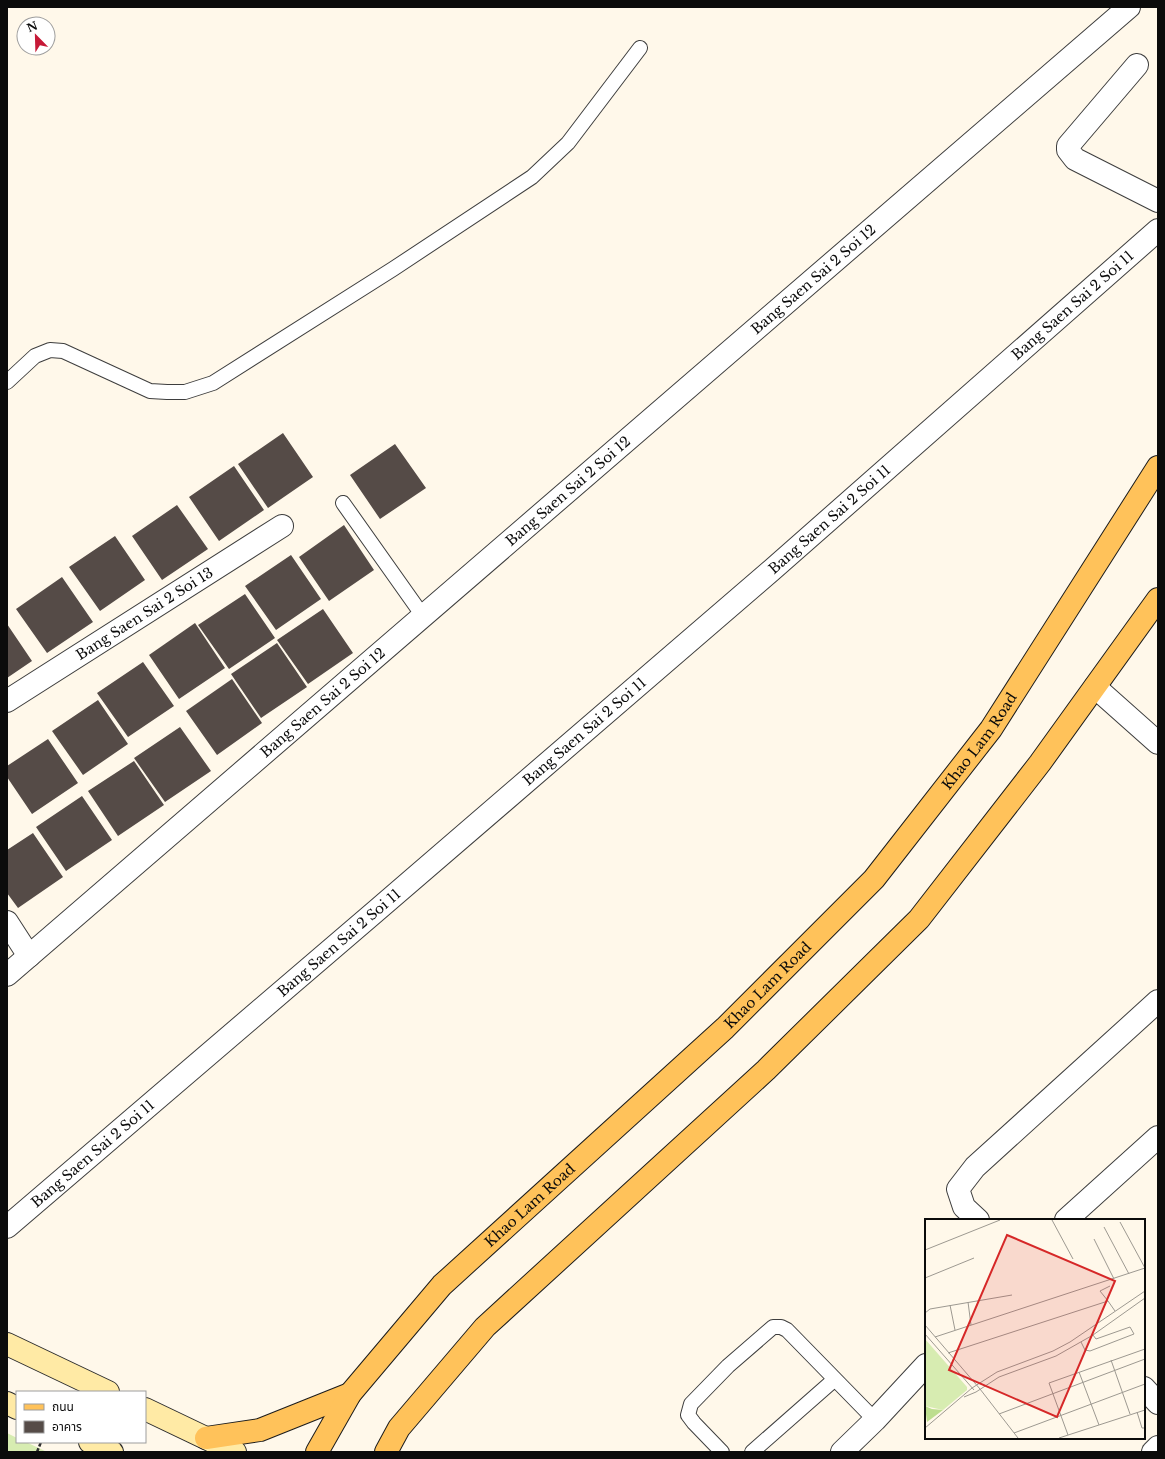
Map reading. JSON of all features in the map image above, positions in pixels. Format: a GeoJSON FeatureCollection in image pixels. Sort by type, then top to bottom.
{"type":"FeatureCollection","features":[{"type":"Feature","properties":{"kind":"main road","name":"Khao Lam Road"},"geometry":{"type":"LineString","coordinates":[[317,1452],[350,1394],[442,1285],[725,1028],[874,879],[991,729],[1158,467]]}},
{"type":"Feature","properties":{"kind":"main road"},"geometry":{"type":"LineString","coordinates":[[386,1452],[399,1428],[485,1326],[766,1070],[919,919],[1040,763],[1158,599]]}},
{"type":"Feature","properties":{"kind":"main road"},"geometry":{"type":"LineString","coordinates":[[7,1344],[106,1391]]}},
{"type":"Feature","properties":{"kind":"main road"},"geometry":{"type":"LineString","coordinates":[[206,1438],[260,1430],[350,1394]]}},
{"type":"Feature","properties":{"kind":"main road"},"geometry":{"type":"LineString","coordinates":[[7,1403],[16,1408]]}},
{"type":"Feature","properties":{"kind":"main road"},"geometry":{"type":"LineString","coordinates":[[146,1409],[235,1452]]}},
{"type":"Feature","properties":{"kind":"main road"},"geometry":{"type":"LineString","coordinates":[[399,1428],[400,1452]]}},
{"type":"Feature","properties":{"kind":"main road"},"geometry":{"type":"LineString","coordinates":[[92,1443],[112,1452]]}},
{"type":"Feature","properties":{"kind":"street","name":"Bang Saen Sai 2 Soi 12"},"geometry":{"type":"LineString","coordinates":[[7,975],[1129,7]]}},
{"type":"Feature","properties":{"kind":"street"},"geometry":{"type":"LineString","coordinates":[[1137,65],[1068,146],[1068,150],[1069,154],[1075,159],[1158,201]]}},
{"type":"Feature","properties":{"kind":"street","name":"Bang Saen Sai 2 Soi 11"},"geometry":{"type":"LineString","coordinates":[[7,1227],[767,574],[1158,230]]}},
{"type":"Feature","properties":{"kind":"street","name":"Bang Saen Sai 2 Soi 13"},"geometry":{"type":"LineString","coordinates":[[7,701],[282,526]]}},
{"type":"Feature","properties":{"kind":"street"},"geometry":{"type":"LineString","coordinates":[[1095,687],[1158,742]]}},
{"type":"Feature","properties":{"kind":"street"},"geometry":{"type":"LineString","coordinates":[[7,922],[29,956]]}},
{"type":"Feature","properties":{"kind":"street"},"geometry":{"type":"LineString","coordinates":[[977,1219],[964,1207],[958,1189],[975,1167],[1158,1000]]}},
{"type":"Feature","properties":{"kind":"street"},"geometry":{"type":"LineString","coordinates":[[1067,1219],[1158,1137]]}},
{"type":"Feature","properties":{"kind":"street"},"geometry":{"type":"LineString","coordinates":[[842,1452],[875,1420],[925,1366]]}},
{"type":"Feature","properties":{"kind":"street"},"geometry":{"type":"LineString","coordinates":[[1145,1389],[1158,1403]]}},
{"type":"Feature","properties":{"kind":"street"},"geometry":{"type":"LineString","coordinates":[[1153,1452],[1158,1447]]}},
{"type":"Feature","properties":{"kind":"lane"},"geometry":{"type":"LineString","coordinates":[[7,382],[35,356],[50,350],[63,351],[150,390],[185,392],[213,382],[393,269],[532,177],[568,143],[640,48]]}},
{"type":"Feature","properties":{"kind":"lane"},"geometry":{"type":"LineString","coordinates":[[343,503],[423,616]]}},
{"type":"Feature","properties":{"kind":"lane"},"geometry":{"type":"LineString","coordinates":[[722,1452],[688,1415],[691,1404],[728,1366],[773,1327],[781,1327],[787,1330],[875,1420]]}},
{"type":"Feature","properties":{"kind":"lane"},"geometry":{"type":"LineString","coordinates":[[752,1452],[835,1379]]}},
{"type":"Feature","properties":{"kind":"green space"},"geometry":{"type":"Polygon","coordinates":[[[7,1433],[16,1438],[16,1443],[28,1443],[47,1452],[7,1452],[7,1433]]]}},
{"type":"Feature","properties":{"kind":"building"},"geometry":{"type":"Polygon","coordinates":[[[283,433],[313,477],[268,508],[238,464],[283,433]]]}},
{"type":"Feature","properties":{"kind":"building"},"geometry":{"type":"Polygon","coordinates":[[[395,444],[426,488],[380,519],[350,475],[395,444]]]}},
{"type":"Feature","properties":{"kind":"building"},"geometry":{"type":"Polygon","coordinates":[[[234,466],[264,510],[219,541],[189,497],[234,466]]]}},
{"type":"Feature","properties":{"kind":"building"},"geometry":{"type":"Polygon","coordinates":[[[177,505],[208,549],[162,580],[132,536],[177,505]]]}},
{"type":"Feature","properties":{"kind":"building"},"geometry":{"type":"Polygon","coordinates":[[[344,525],[374,570],[329,601],[299,557],[344,525]]]}},
{"type":"Feature","properties":{"kind":"building"},"geometry":{"type":"Polygon","coordinates":[[[115,536],[145,580],[100,611],[69,567],[115,536]]]}},
{"type":"Feature","properties":{"kind":"building"},"geometry":{"type":"Polygon","coordinates":[[[291,555],[321,599],[276,630],[245,586],[291,555]]]}},
{"type":"Feature","properties":{"kind":"building"},"geometry":{"type":"Polygon","coordinates":[[[62,577],[93,622],[47,653],[16,609],[62,577]]]}},
{"type":"Feature","properties":{"kind":"building"},"geometry":{"type":"Polygon","coordinates":[[[245,594],[275,638],[229,669],[198,625],[245,594]]]}},
{"type":"Feature","properties":{"kind":"building"},"geometry":{"type":"Polygon","coordinates":[[[323,609],[353,653],[308,684],[277,640],[323,609]]]}},
{"type":"Feature","properties":{"kind":"building"},"geometry":{"type":"Polygon","coordinates":[[[195,623],[225,668],[179,699],[149,655],[195,623]]]}},
{"type":"Feature","properties":{"kind":"building"},"geometry":{"type":"Polygon","coordinates":[[[7,624],[32,661],[7,678],[7,624]]]}},
{"type":"Feature","properties":{"kind":"building"},"geometry":{"type":"Polygon","coordinates":[[[277,643],[307,687],[261,718],[231,674],[277,643]]]}},
{"type":"Feature","properties":{"kind":"building"},"geometry":{"type":"Polygon","coordinates":[[[143,662],[174,706],[128,737],[97,693],[143,662]]]}},
{"type":"Feature","properties":{"kind":"building"},"geometry":{"type":"Polygon","coordinates":[[[232,679],[262,723],[217,755],[186,711],[232,679]]]}},
{"type":"Feature","properties":{"kind":"building"},"geometry":{"type":"Polygon","coordinates":[[[98,700],[128,744],[83,775],[52,731],[98,700]]]}},
{"type":"Feature","properties":{"kind":"building"},"geometry":{"type":"Polygon","coordinates":[[[180,727],[211,771],[165,802],[134,758],[180,727]]]}},
{"type":"Feature","properties":{"kind":"building"},"geometry":{"type":"Polygon","coordinates":[[[48,739],[78,783],[32,814],[7,777],[7,766],[48,739]]]}},
{"type":"Feature","properties":{"kind":"building"},"geometry":{"type":"Polygon","coordinates":[[[134,761],[164,805],[118,836],[88,791],[134,761]]]}},
{"type":"Feature","properties":{"kind":"building"},"geometry":{"type":"Polygon","coordinates":[[[82,796],[112,840],[66,871],[36,827],[82,796]]]}},
{"type":"Feature","properties":{"kind":"building"},"geometry":{"type":"Polygon","coordinates":[[[33,833],[63,877],[18,908],[7,893],[7,850],[33,833]]]}}]}
